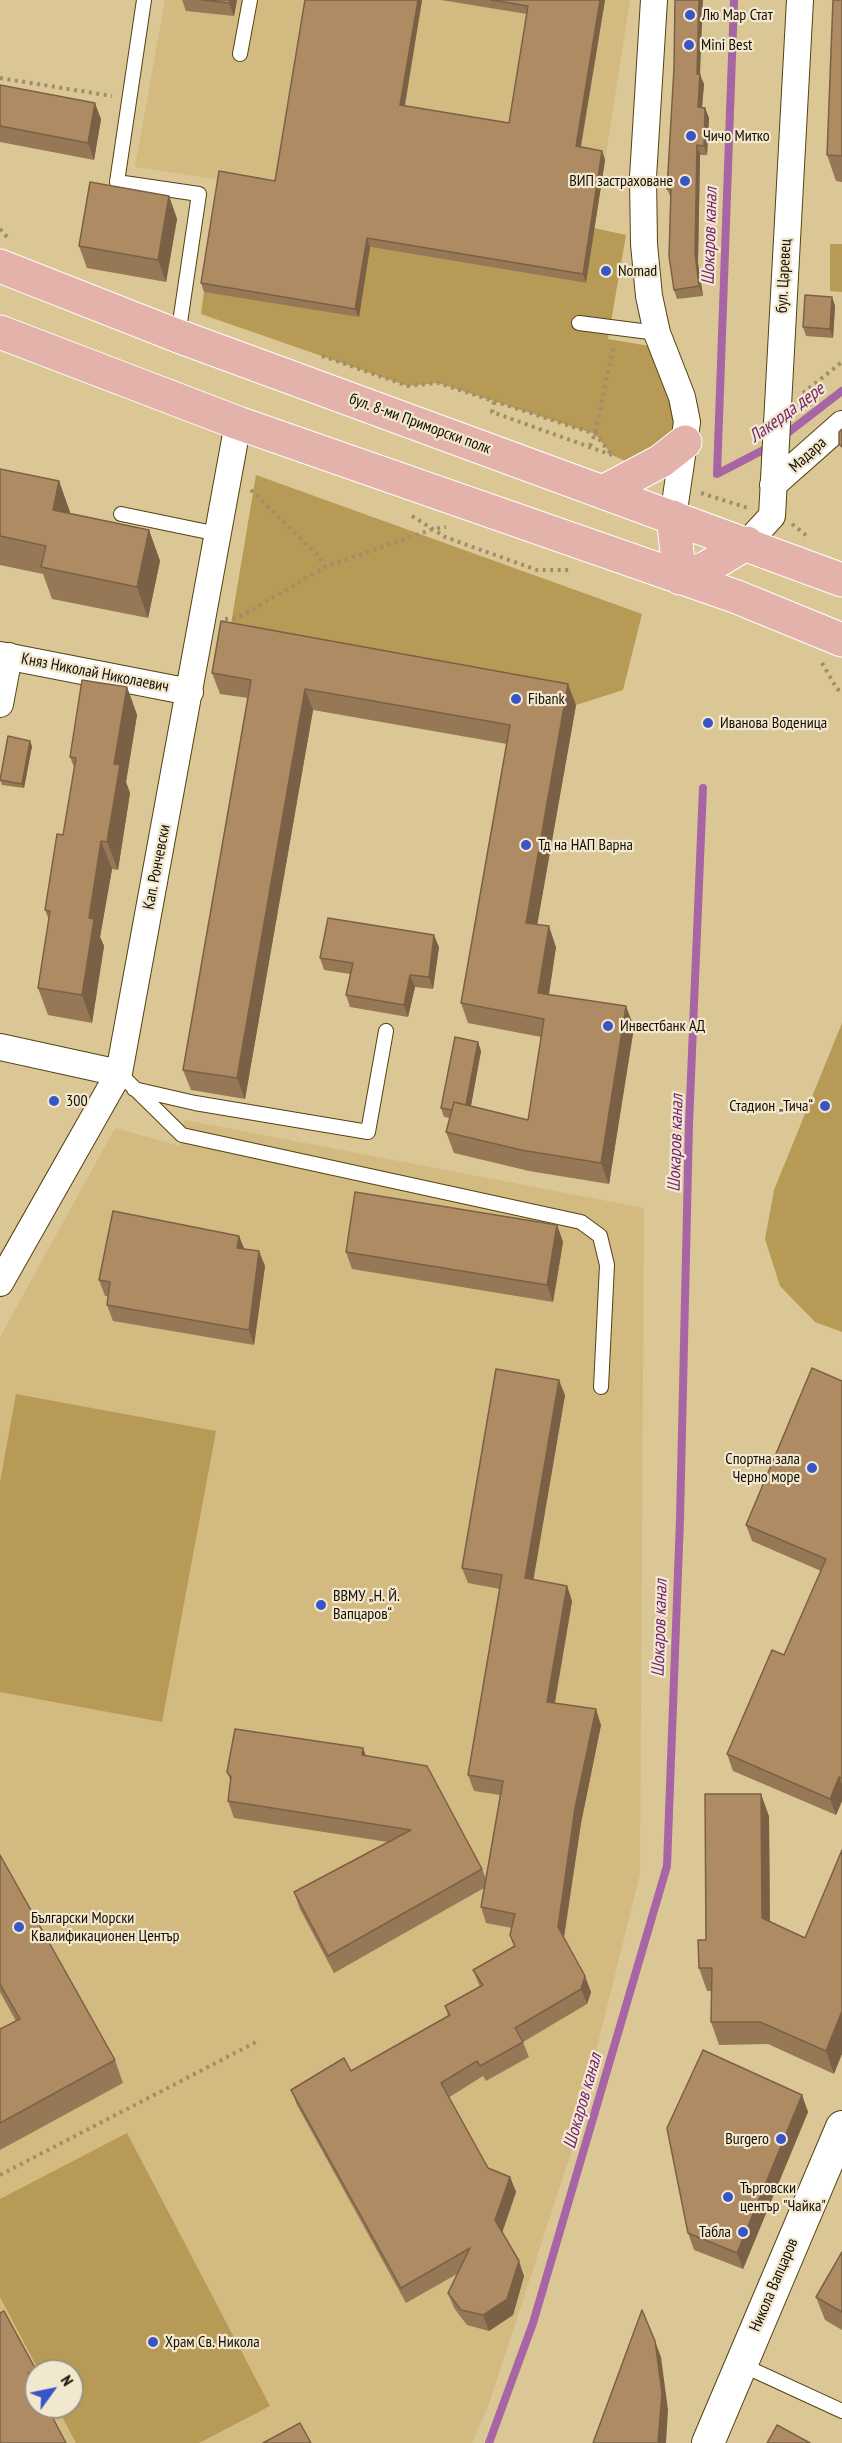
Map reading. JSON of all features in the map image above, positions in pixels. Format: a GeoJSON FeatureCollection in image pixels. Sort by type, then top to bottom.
{"type":"FeatureCollection","features":[{"type":"Feature","properties":{"kind":"main road","name":"бул. 8-ми Приморски полк"},"geometry":{"type":"LineString","coordinates":[[0,266],[178,336],[747,543],[842,580]]}},
{"type":"Feature","properties":{"kind":"main road"},"geometry":{"type":"LineString","coordinates":[[0,332],[238,423],[738,597],[842,640]]}},
{"type":"Feature","properties":{"kind":"main road"},"geometry":{"type":"LineString","coordinates":[[603,492],[644,471],[685,442]]}},
{"type":"Feature","properties":{"kind":"main road"},"geometry":{"type":"LineString","coordinates":[[673,517],[680,578]]}},
{"type":"Feature","properties":{"kind":"main road"},"geometry":{"type":"LineString","coordinates":[[680,578],[706,568],[747,543]]}},
{"type":"Feature","properties":{"kind":"street"},"geometry":{"type":"LineString","coordinates":[[654,0],[643,177],[644,244],[649,296],[657,333],[682,397],[687,422],[673,517]]}},
{"type":"Feature","properties":{"kind":"street","name":"бул. Царевец"},"geometry":{"type":"LineString","coordinates":[[772,516],[800,0]]}},
{"type":"Feature","properties":{"kind":"street","name":"Кап. Рончевски"},"geometry":{"type":"LineString","coordinates":[[0,1283],[126,1081],[190,692],[238,423]]}},
{"type":"Feature","properties":{"kind":"street","name":"Мадара"},"geometry":{"type":"LineString","coordinates":[[773,476],[842,424]]}},
{"type":"Feature","properties":{"kind":"street"},"geometry":{"type":"LineString","coordinates":[[747,543],[772,516]]}},
{"type":"Feature","properties":{"kind":"street"},"geometry":{"type":"LineString","coordinates":[[0,704],[5,656]]}},
{"type":"Feature","properties":{"kind":"street","name":"Княз Николай Николаевич"},"geometry":{"type":"LineString","coordinates":[[5,656],[190,692]]}},
{"type":"Feature","properties":{"kind":"street"},"geometry":{"type":"LineString","coordinates":[[0,1047],[126,1081]]}},
{"type":"Feature","properties":{"kind":"street","name":"Никола Вапцаров"},"geometry":{"type":"LineString","coordinates":[[708,2443],[842,2127]]}},
{"type":"Feature","properties":{"kind":"lane"},"geometry":{"type":"LineString","coordinates":[[144,0],[117,182],[199,194],[178,336]]}},
{"type":"Feature","properties":{"kind":"lane"},"geometry":{"type":"LineString","coordinates":[[240,54],[250,0]]}},
{"type":"Feature","properties":{"kind":"lane"},"geometry":{"type":"LineString","coordinates":[[579,323],[657,333]]}},
{"type":"Feature","properties":{"kind":"lane"},"geometry":{"type":"LineString","coordinates":[[121,514],[218,534]]}},
{"type":"Feature","properties":{"kind":"lane"},"geometry":{"type":"LineString","coordinates":[[126,1081],[195,1103],[368,1132],[386,1031]]}},
{"type":"Feature","properties":{"kind":"lane"},"geometry":{"type":"LineString","coordinates":[[126,1081],[182,1135],[581,1222],[600,1236],[608,1265],[601,1387]]}},
{"type":"Feature","properties":{"kind":"lane"},"geometry":{"type":"LineString","coordinates":[[740,2364],[842,2411]]}},
{"type":"Feature","properties":{"kind":"path"},"geometry":{"type":"LineString","coordinates":[[0,78],[129,99]]}},
{"type":"Feature","properties":{"kind":"path"},"geometry":{"type":"LineString","coordinates":[[311,352],[408,386],[438,382],[595,434],[612,456]]}},
{"type":"Feature","properties":{"kind":"path"},"geometry":{"type":"LineString","coordinates":[[776,420],[842,362]]}},
{"type":"Feature","properties":{"kind":"path"},"geometry":{"type":"LineString","coordinates":[[494,402],[492,412],[612,456],[644,471]]}},
{"type":"Feature","properties":{"kind":"path"},"geometry":{"type":"LineString","coordinates":[[231,467],[269,510],[317,554],[325,567]]}},
{"type":"Feature","properties":{"kind":"path"},"geometry":{"type":"LineString","coordinates":[[679,485],[795,525],[809,537]]}},
{"type":"Feature","properties":{"kind":"path"},"geometry":{"type":"LineString","coordinates":[[203,622],[238,618],[325,567],[433,529],[453,526]]}},
{"type":"Feature","properties":{"kind":"path"},"geometry":{"type":"LineString","coordinates":[[0,2175],[258,2041]]}},
{"type":"Feature","properties":{"kind":"shaded area"},"geometry":{"type":"Polygon","coordinates":[[[165,0],[630,0],[586,283],[371,247],[222,180],[135,167],[165,0]]]}},
{"type":"Feature","properties":{"kind":"shaded area"},"geometry":{"type":"Polygon","coordinates":[[[594,228],[626,235],[608,339],[649,346],[670,367],[679,485],[612,455],[595,434],[438,383],[408,386],[201,314],[204,292],[370,247],[586,283],[594,228]]]}},
{"type":"Feature","properties":{"kind":"shaded area"},"geometry":{"type":"Polygon","coordinates":[[[830,244],[842,244],[842,292],[830,291],[830,244]]]}},
{"type":"Feature","properties":{"kind":"shaded area"},"geometry":{"type":"Polygon","coordinates":[[[256,475],[642,614],[623,690],[576,705],[228,642],[256,475]]]}},
{"type":"Feature","properties":{"kind":"shaded area","name":"Стадион „Тича“"},"geometry":{"type":"Polygon","coordinates":[[[842,1023],[842,1332],[815,1322],[780,1286],[765,1239],[774,1190],[842,1023]]]}},
{"type":"Feature","properties":{"kind":"shaded area","name":"ВВМУ „Н. Й. Вапцаров“"},"geometry":{"type":"Polygon","coordinates":[[[185,1120],[644,1208],[640,1874],[570,2156],[488,2407],[472,2443],[0,2443],[0,1337],[115,1128],[180,1146],[185,1120]]]}},
{"type":"Feature","properties":{"kind":"shaded area"},"geometry":{"type":"Polygon","coordinates":[[[16,1394],[216,1431],[162,1722],[0,1692],[0,1482],[16,1394]]]}},
{"type":"Feature","properties":{"kind":"shaded area"},"geometry":{"type":"Polygon","coordinates":[[[127,2133],[270,2406],[199,2443],[76,2443],[63,2419],[84,2419],[84,2359],[33,2359],[0,2297],[0,2199],[127,2133]]]}},
{"type":"Feature","properties":{"kind":"building"},"geometry":{"type":"Polygon","coordinates":[[[202,0],[230,0],[229,3],[202,0]]]}},
{"type":"Feature","properties":{"kind":"building"},"geometry":{"type":"Polygon","coordinates":[[[305,0],[418,0],[400,105],[509,123],[528,6],[491,0],[600,0],[576,146],[602,151],[583,274],[367,238],[355,309],[201,283],[219,171],[275,181],[305,0]]]}},
{"type":"Feature","properties":{"kind":"building"},"geometry":{"type":"Polygon","coordinates":[[[675,0],[699,0],[698,107],[705,108],[704,146],[697,145],[695,253],[699,286],[674,290],[669,256],[671,189],[667,189],[674,68],[675,0]]]}},
{"type":"Feature","properties":{"kind":"building"},"geometry":{"type":"Polygon","coordinates":[[[833,0],[842,0],[842,156],[827,155],[833,0]]]}},
{"type":"Feature","properties":{"kind":"building"},"geometry":{"type":"Polygon","coordinates":[[[0,85],[95,103],[88,143],[0,126],[0,85]]]}},
{"type":"Feature","properties":{"kind":"building"},"geometry":{"type":"Polygon","coordinates":[[[90,182],[169,196],[158,260],[79,246],[90,182]]]}},
{"type":"Feature","properties":{"kind":"building"},"geometry":{"type":"Polygon","coordinates":[[[805,295],[832,297],[830,329],[803,327],[805,295]]]}},
{"type":"Feature","properties":{"kind":"building"},"geometry":{"type":"Polygon","coordinates":[[[842,429],[842,447],[839,444],[839,432],[842,429]]]}},
{"type":"Feature","properties":{"kind":"building"},"geometry":{"type":"Polygon","coordinates":[[[0,469],[59,481],[53,510],[149,530],[137,587],[41,567],[46,546],[0,536],[0,469]]]}},
{"type":"Feature","properties":{"kind":"building"},"geometry":{"type":"Polygon","coordinates":[[[221,621],[568,684],[526,923],[549,926],[538,993],[626,1006],[601,1163],[521,1150],[446,1132],[454,1102],[528,1120],[544,1019],[461,1003],[510,725],[305,689],[237,1078],[183,1070],[251,680],[212,673],[221,621]]]}},
{"type":"Feature","properties":{"kind":"building"},"geometry":{"type":"Polygon","coordinates":[[[82,680],[127,687],[114,764],[120,765],[107,842],[101,841],[89,918],[94,919],[82,995],[38,988],[50,911],[45,910],[57,834],[63,835],[76,758],[70,757],[82,680]]]}},
{"type":"Feature","properties":{"kind":"building"},"geometry":{"type":"Polygon","coordinates":[[[8,736],[30,741],[22,784],[0,780],[8,736]]]}},
{"type":"Feature","properties":{"kind":"building"},"geometry":{"type":"Polygon","coordinates":[[[328,918],[434,935],[429,977],[410,975],[404,1005],[346,995],[353,963],[320,958],[328,918]]]}},
{"type":"Feature","properties":{"kind":"building"},"geometry":{"type":"Polygon","coordinates":[[[455,1037],[478,1042],[466,1105],[454,1102],[452,1110],[441,1108],[455,1037]]]}},
{"type":"Feature","properties":{"kind":"building"},"geometry":{"type":"Polygon","coordinates":[[[355,1192],[557,1225],[547,1285],[346,1252],[355,1192]]]}},
{"type":"Feature","properties":{"kind":"building"},"geometry":{"type":"Polygon","coordinates":[[[113,1211],[239,1236],[237,1248],[259,1251],[249,1330],[107,1305],[110,1282],[99,1280],[113,1211]]]}},
{"type":"Feature","properties":{"kind":"building"},"geometry":{"type":"Polygon","coordinates":[[[812,1368],[842,1381],[842,1778],[839,1777],[830,1799],[727,1754],[772,1650],[784,1655],[826,1559],[746,1525],[812,1368]]]}},
{"type":"Feature","properties":{"kind":"building"},"geometry":{"type":"Polygon","coordinates":[[[496,1369],[559,1380],[525,1578],[567,1586],[547,1702],[596,1709],[575,1808],[558,1927],[585,1976],[581,1989],[515,2028],[523,2042],[480,2066],[477,2061],[441,2083],[488,2168],[510,2177],[495,2220],[519,2261],[507,2299],[483,2315],[461,2310],[448,2293],[470,2248],[401,2288],[291,2090],[344,2058],[351,2071],[450,2015],[445,2006],[483,1985],[473,1970],[515,1946],[510,1935],[515,1914],[481,1907],[503,1781],[468,1775],[502,1575],[462,1568],[496,1369]]]}},
{"type":"Feature","properties":{"kind":"building"},"geometry":{"type":"Polygon","coordinates":[[[235,1729],[363,1748],[362,1755],[427,1766],[482,1869],[328,1956],[294,1892],[411,1830],[228,1801],[231,1777],[227,1772],[235,1729]]]}},
{"type":"Feature","properties":{"kind":"building"},"geometry":{"type":"Polygon","coordinates":[[[705,1794],[761,1794],[762,1918],[805,1938],[842,1850],[842,2011],[826,2051],[760,2022],[711,2022],[712,1968],[699,1968],[698,1940],[706,1940],[705,1794]]]}},
{"type":"Feature","properties":{"kind":"building"},"geometry":{"type":"Polygon","coordinates":[[[0,1855],[115,2060],[0,2123],[0,2029],[20,2019],[0,1984],[0,1855]]]}},
{"type":"Feature","properties":{"kind":"building","name":"Търговски център \"Чайка\""},"geometry":{"type":"Polygon","coordinates":[[[703,2050],[802,2095],[737,2253],[688,2233],[667,2128],[703,2050]]]}},
{"type":"Feature","properties":{"kind":"building"},"geometry":{"type":"Polygon","coordinates":[[[842,2252],[842,2312],[816,2297],[842,2252]]]}},
{"type":"Feature","properties":{"kind":"building"},"geometry":{"type":"Polygon","coordinates":[[[642,2310],[655,2341],[662,2393],[658,2443],[593,2443],[642,2310]]]}},
{"type":"Feature","properties":{"kind":"building"},"geometry":{"type":"Polygon","coordinates":[[[4,2311],[30,2359],[24,2359],[24,2419],[53,2419],[66,2443],[0,2443],[0,2313],[4,2311]]]}},
{"type":"Feature","properties":{"kind":"building"},"geometry":{"type":"Polygon","coordinates":[[[300,2423],[311,2443],[263,2443],[300,2423]]]}},
{"type":"Feature","properties":{"kind":"building"},"geometry":{"type":"Polygon","coordinates":[[[777,2425],[810,2443],[767,2443],[777,2425]]]}},
{"type":"Feature","properties":{"kind":"waterway","name":"Шокаров канал"},"geometry":{"type":"LineString","coordinates":[[734,0],[717,474],[769,447]]}},
{"type":"Feature","properties":{"kind":"waterway","name":"Лакерда дере"},"geometry":{"type":"LineString","coordinates":[[781,438],[842,391]]}},
{"type":"Feature","properties":{"kind":"waterway","name":"Шокаров канал"},"geometry":{"type":"LineString","coordinates":[[489,2443],[533,2323],[667,1866],[680,1519],[689,1124],[703,788]]}},
{"type":"Feature","properties":{"kind":"place","name":"Лю Мар Стат"},"geometry":{"type":"Point","coordinates":[690,15]}},
{"type":"Feature","properties":{"kind":"place","name":"Mini Best"},"geometry":{"type":"Point","coordinates":[689,45]}},
{"type":"Feature","properties":{"kind":"place","name":"Чичо Митко"},"geometry":{"type":"Point","coordinates":[691,136]}},
{"type":"Feature","properties":{"kind":"place","name":"ВИП застраховане"},"geometry":{"type":"Point","coordinates":[685,181]}},
{"type":"Feature","properties":{"kind":"place","name":"Nomad"},"geometry":{"type":"Point","coordinates":[606,271]}},
{"type":"Feature","properties":{"kind":"place","name":"Fibank"},"geometry":{"type":"Point","coordinates":[516,699]}},
{"type":"Feature","properties":{"kind":"place","name":"Иванова Воденица"},"geometry":{"type":"Point","coordinates":[708,723]}},
{"type":"Feature","properties":{"kind":"place","name":"Тд на НАП Варна"},"geometry":{"type":"Point","coordinates":[526,845]}},
{"type":"Feature","properties":{"kind":"place","name":"Инвестбанк АД"},"geometry":{"type":"Point","coordinates":[608,1026]}},
{"type":"Feature","properties":{"kind":"place","name":"300"},"geometry":{"type":"Point","coordinates":[54,1101]}},
{"type":"Feature","properties":{"kind":"place","name":"Стадион „Тича“"},"geometry":{"type":"Point","coordinates":[825,1106]}},
{"type":"Feature","properties":{"kind":"place","name":"Спортна зала Черно море"},"geometry":{"type":"Point","coordinates":[812,1468]}},
{"type":"Feature","properties":{"kind":"place","name":"ВВМУ „Н. Й. Вапцаров“"},"geometry":{"type":"Point","coordinates":[321,1605]}},
{"type":"Feature","properties":{"kind":"place","name":"Български Морски Квалификационен Център"},"geometry":{"type":"Point","coordinates":[19,1927]}},
{"type":"Feature","properties":{"kind":"place","name":"Burgero"},"geometry":{"type":"Point","coordinates":[781,2139]}},
{"type":"Feature","properties":{"kind":"place","name":"Търговски център \"Чайка\""},"geometry":{"type":"Point","coordinates":[728,2197]}},
{"type":"Feature","properties":{"kind":"place","name":"Табла"},"geometry":{"type":"Point","coordinates":[743,2232]}},
{"type":"Feature","properties":{"kind":"place","name":"Храм Св. Никола"},"geometry":{"type":"Point","coordinates":[153,2342]}}]}
